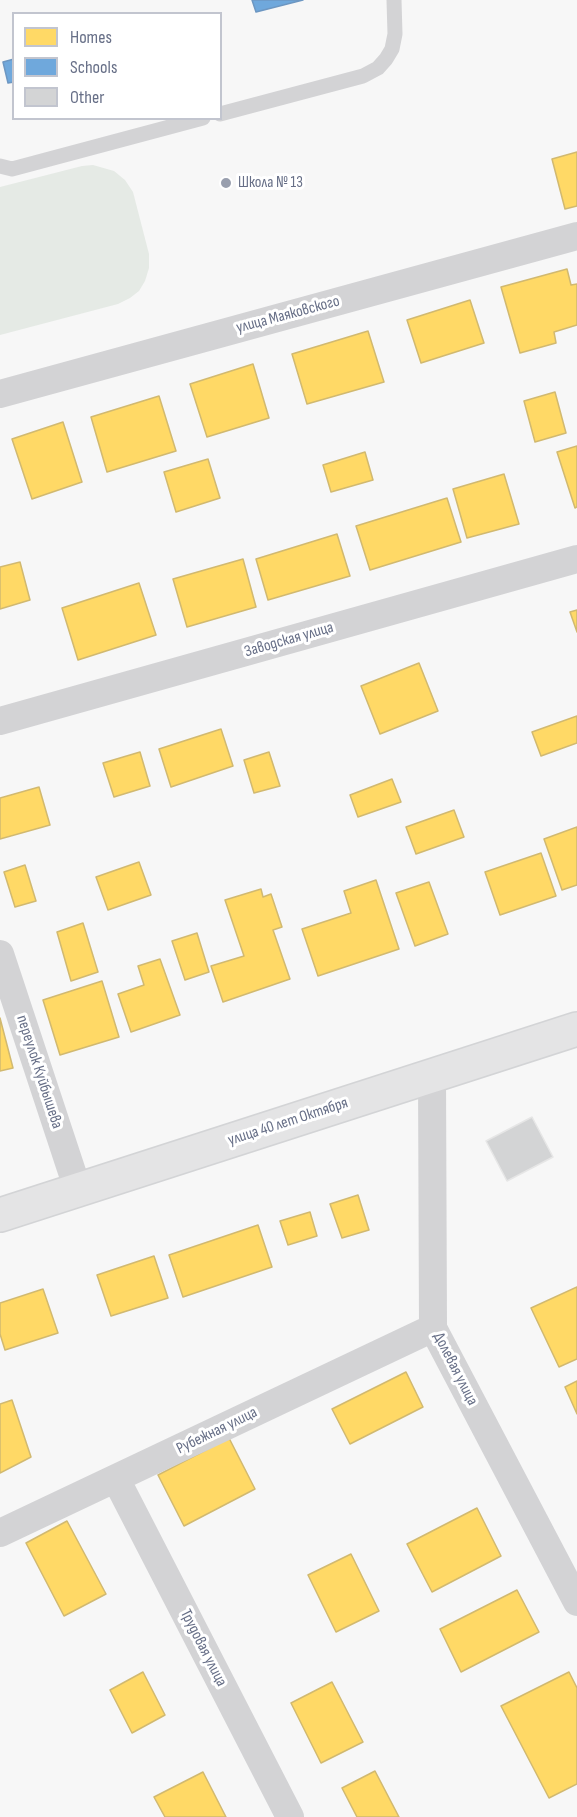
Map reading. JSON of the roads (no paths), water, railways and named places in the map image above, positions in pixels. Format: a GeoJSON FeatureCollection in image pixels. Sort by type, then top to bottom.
{"type":"FeatureCollection","features":[{"type":"Feature","properties":{"kind":"street","name":"улица Маяковского"},"geometry":{"type":"LineString","coordinates":[[0,394],[577,236]]}},
{"type":"Feature","properties":{"kind":"street","name":"Заводская улица"},"geometry":{"type":"LineString","coordinates":[[0,721],[577,559]]}},
{"type":"Feature","properties":{"kind":"street","name":"переулок Куйбышева"},"geometry":{"type":"LineString","coordinates":[[0,954],[78,1190]]}},
{"type":"Feature","properties":{"kind":"street","name":"улица 40 лет Октября"},"geometry":{"type":"LineString","coordinates":[[0,1215],[577,1029]]}},
{"type":"Feature","properties":{"kind":"street","name":"Долевая улица"},"geometry":{"type":"LineString","coordinates":[[432,1076],[433,1328],[577,1602]]}},
{"type":"Feature","properties":{"kind":"street","name":"Рубежная улица"},"geometry":{"type":"LineString","coordinates":[[0,1533],[433,1328]]}},
{"type":"Feature","properties":{"kind":"street","name":"Трудовая улица"},"geometry":{"type":"LineString","coordinates":[[116,1479],[290,1817]]}},
{"type":"Feature","properties":{"kind":"lane"},"geometry":{"type":"LineString","coordinates":[[222,113],[363,76],[378,68],[392,49],[395,34],[394,0]]}},
{"type":"Feature","properties":{"kind":"lane"},"geometry":{"type":"LineString","coordinates":[[0,166],[12,168],[194,120]]}},
{"type":"Feature","properties":{"kind":"place","name":"Школа № 13"},"geometry":{"type":"Point","coordinates":[226,183]}}]}
